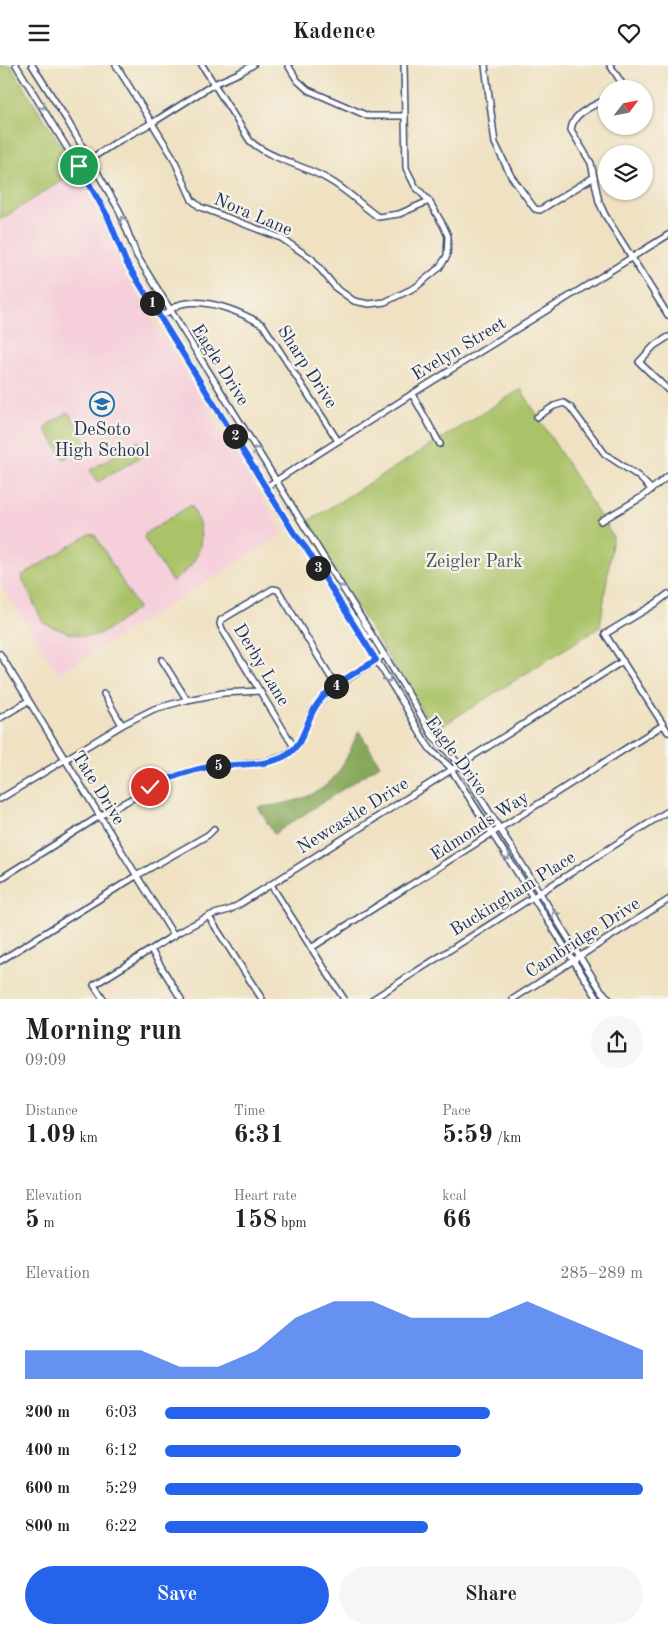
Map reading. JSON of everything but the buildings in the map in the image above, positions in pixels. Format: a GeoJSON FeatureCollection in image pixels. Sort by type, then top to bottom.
{"type":"FeatureCollection","features":[{"type":"Feature","properties":{"kind":"street","name":"Eagle Drive"},"geometry":{"type":"LineString","coordinates":[[16,65],[79,166],[108,217],[126,262],[296,536],[405,706],[424,740],[431,750],[452,770],[598,999]]}},
{"type":"Feature","properties":{"kind":"street","name":"Eagle Drive"},"geometry":{"type":"LineString","coordinates":[[32,65],[119,210],[137,256],[432,735],[460,765],[581,955],[600,989],[609,999]]}},
{"type":"Feature","properties":{"kind":"street","name":"Nora Lane"},"geometry":{"type":"LineString","coordinates":[[116,65],[173,157],[192,199],[200,207],[281,238],[312,259],[336,289],[354,301],[369,304],[385,302],[405,294],[431,276],[447,256],[448,236],[443,225],[429,201],[415,186],[406,168],[404,65]]}},
{"type":"Feature","properties":{"kind":"street"},"geometry":{"type":"LineString","coordinates":[[202,65],[250,141],[260,150],[306,167],[330,180],[378,217],[398,214],[429,201]]}},
{"type":"Feature","properties":{"kind":"street"},"geometry":{"type":"LineString","coordinates":[[79,166],[214,84],[254,65]]}},
{"type":"Feature","properties":{"kind":"street"},"geometry":{"type":"LineString","coordinates":[[288,65],[297,80],[308,90],[368,116],[406,117]]}},
{"type":"Feature","properties":{"kind":"street"},"geometry":{"type":"LineString","coordinates":[[486,65],[495,143],[512,175],[535,209],[540,210],[594,177]]}},
{"type":"Feature","properties":{"kind":"street"},"geometry":{"type":"LineString","coordinates":[[610,65],[620,80]]}},
{"type":"Feature","properties":{"kind":"street"},"geometry":{"type":"LineString","coordinates":[[598,103],[581,113],[572,123],[571,130],[591,163],[599,202],[605,215],[668,315]]}},
{"type":"Feature","properties":{"kind":"street","name":"Evelyn Street"},"geometry":{"type":"LineString","coordinates":[[266,487],[668,235]]}},
{"type":"Feature","properties":{"kind":"street","name":"Sharp Drive"},"geometry":{"type":"LineString","coordinates":[[161,317],[180,304],[214,305],[245,314],[263,325],[338,441]]}},
{"type":"Feature","properties":{"kind":"street"},"geometry":{"type":"LineString","coordinates":[[668,337],[654,346],[639,362],[668,390]]}},
{"type":"Feature","properties":{"kind":"street"},"geometry":{"type":"LineString","coordinates":[[412,394],[440,444]]}},
{"type":"Feature","properties":{"kind":"street"},"geometry":{"type":"LineString","coordinates":[[216,406],[226,400]]}},
{"type":"Feature","properties":{"kind":"street"},"geometry":{"type":"LineString","coordinates":[[537,417],[554,406],[564,403],[570,407],[605,454],[638,476],[651,489]]}},
{"type":"Feature","properties":{"kind":"street"},"geometry":{"type":"LineString","coordinates":[[601,521],[642,497],[668,476]]}},
{"type":"Feature","properties":{"kind":"street"},"geometry":{"type":"LineString","coordinates":[[296,536],[306,530]]}},
{"type":"Feature","properties":{"kind":"street","name":"Derby Lane"},"geometry":{"type":"LineString","coordinates":[[294,747],[220,624],[220,620],[273,589],[278,591],[336,685]]}},
{"type":"Feature","properties":{"kind":"street"},"geometry":{"type":"LineString","coordinates":[[668,594],[605,634],[668,732]]}},
{"type":"Feature","properties":{"kind":"street"},"geometry":{"type":"LineString","coordinates":[[336,597],[357,622],[367,638],[372,636]]}},
{"type":"Feature","properties":{"kind":"street","name":"Tate Drive"},"geometry":{"type":"LineString","coordinates":[[0,654],[174,936]]}},
{"type":"Feature","properties":{"kind":"street"},"geometry":{"type":"LineString","coordinates":[[0,879],[100,816],[171,777],[208,767],[266,763],[287,755],[304,734],[313,710],[328,692],[384,655]]}},
{"type":"Feature","properties":{"kind":"street"},"geometry":{"type":"LineString","coordinates":[[162,660],[186,700]]}},
{"type":"Feature","properties":{"kind":"street","name":"Newcastle Drive"},"geometry":{"type":"LineString","coordinates":[[103,999],[94,985],[174,936],[209,917],[229,910],[271,885],[623,661]]}},
{"type":"Feature","properties":{"kind":"street"},"geometry":{"type":"LineString","coordinates":[[0,799],[122,725],[154,709],[186,700],[223,693],[260,691]]}},
{"type":"Feature","properties":{"kind":"street"},"geometry":{"type":"LineString","coordinates":[[104,694],[122,725]]}},
{"type":"Feature","properties":{"kind":"street"},"geometry":{"type":"LineString","coordinates":[[0,718],[28,701]]}},
{"type":"Feature","properties":{"kind":"street","name":"Edmonds Way"},"geometry":{"type":"LineString","coordinates":[[311,948],[663,725]]}},
{"type":"Feature","properties":{"kind":"street"},"geometry":{"type":"LineString","coordinates":[[424,740],[432,735]]}},
{"type":"Feature","properties":{"kind":"street","name":"Buckingham Place"},"geometry":{"type":"LineString","coordinates":[[373,999],[668,811]]}},
{"type":"Feature","properties":{"kind":"street"},"geometry":{"type":"LineString","coordinates":[[0,961],[136,876],[208,835],[214,829]]}},
{"type":"Feature","properties":{"kind":"street"},"geometry":{"type":"LineString","coordinates":[[271,885],[344,999]]}},
{"type":"Feature","properties":{"kind":"street","name":"Cambridge Drive"},"geometry":{"type":"LineString","coordinates":[[513,999],[668,900]]}},
{"type":"Feature","properties":{"kind":"street"},"geometry":{"type":"LineString","coordinates":[[209,917],[262,999]]}},
{"type":"Feature","properties":{"kind":"street"},"geometry":{"type":"LineString","coordinates":[[151,950],[181,999]]}},
{"type":"Feature","properties":{"kind":"shaded area","name":"DeSoto High School"},"geometry":{"type":"Polygon","coordinates":[[[0,65],[10,65],[79,174],[100,212],[125,274],[284,534],[58,674],[0,584],[0,65]]]}},
{"type":"Feature","properties":{"kind":"green space"},"geometry":{"type":"Polygon","coordinates":[[[0,65],[10,65],[77,171],[0,220],[0,65]]]}},
{"type":"Feature","properties":{"kind":"green space","name":"Zeigler Park"},"geometry":{"type":"Polygon","coordinates":[[[521,389],[613,537],[600,627],[434,731],[305,523],[521,389]]]}},
{"type":"Feature","properties":{"kind":"green space"},"geometry":{"type":"Polygon","coordinates":[[[68,412],[88,443],[64,459],[44,427],[68,412]]]}},
{"type":"Feature","properties":{"kind":"green space"},"geometry":{"type":"Polygon","coordinates":[[[139,441],[147,453],[98,482],[90,470],[139,441]]]}},
{"type":"Feature","properties":{"kind":"green space"},"geometry":{"type":"Polygon","coordinates":[[[191,505],[200,528],[199,548],[190,566],[172,582],[144,538],[146,533],[191,505]]]}},
{"type":"Feature","properties":{"kind":"green space"},"geometry":{"type":"Polygon","coordinates":[[[90,534],[95,535],[138,608],[113,627],[94,635],[84,636],[60,630],[43,623],[21,576],[90,534]]]}},
{"type":"Feature","properties":{"kind":"green space"},"geometry":{"type":"Polygon","coordinates":[[[359,731],[380,765],[274,834],[258,807],[294,801],[316,792],[326,785],[335,777],[342,766],[359,731]]]}},
{"type":"Feature","properties":{"kind":"place","name":"DeSoto High School"},"geometry":{"type":"Point","coordinates":[102,404]}},
{"type":"Feature","properties":{"kind":"route"},"geometry":{"type":"LineString","coordinates":[[79,166],[108,217],[126,262],[294,533],[306,548],[376,660],[328,692],[313,710],[300,741],[287,755],[266,763],[232,764],[197,769],[171,777],[150,787]]}}]}
